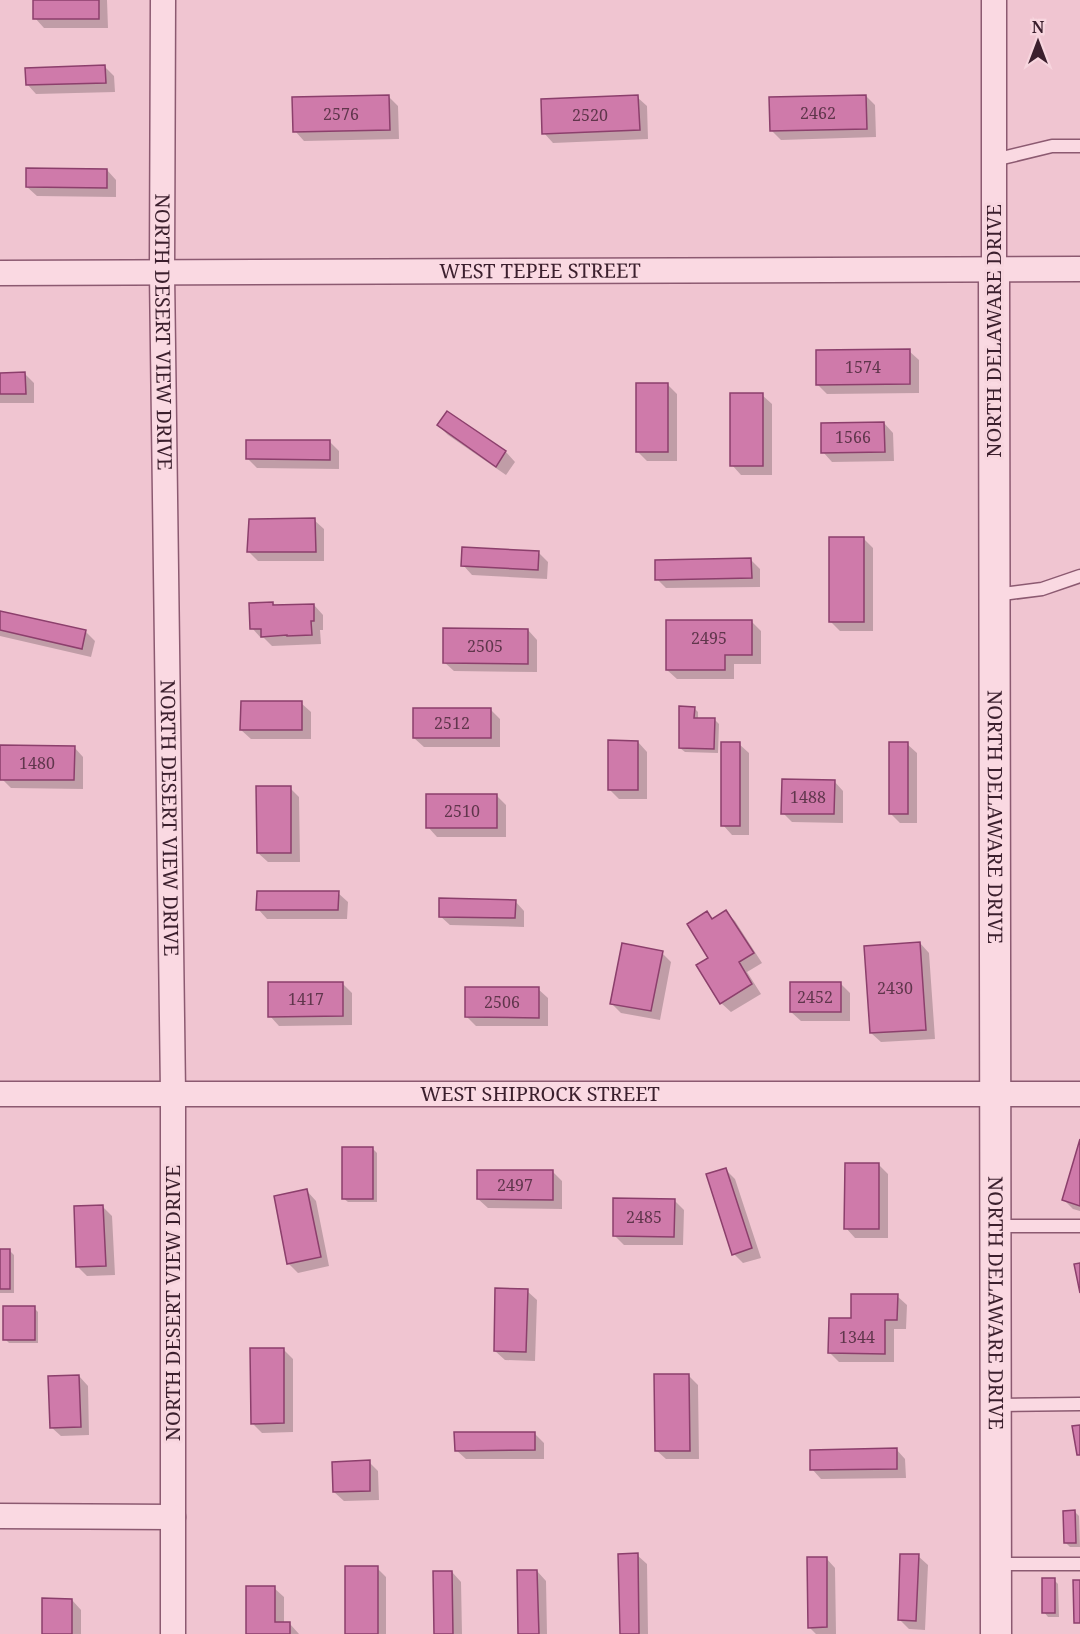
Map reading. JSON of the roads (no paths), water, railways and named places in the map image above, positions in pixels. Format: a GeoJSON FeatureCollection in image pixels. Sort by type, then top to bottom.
{"type":"FeatureCollection","features":[{"type":"Feature","properties":{"kind":"street","name":"NORTH DESERT VIEW DRIVE"},"geometry":{"type":"LineString","coordinates":[[163,0],[162,273],[173,1093],[173,1634]]}},
{"type":"Feature","properties":{"kind":"street","name":"NORTH DELAWARE DRIVE"},"geometry":{"type":"LineString","coordinates":[[994,0],[996,1634]]}},
{"type":"Feature","properties":{"kind":"street","name":"WEST TEPEE STREET"},"geometry":{"type":"LineString","coordinates":[[0,273],[1080,269]]}},
{"type":"Feature","properties":{"kind":"street","name":"WEST SHIPROCK STREET"},"geometry":{"type":"LineString","coordinates":[[0,1094],[1080,1094]]}},
{"type":"Feature","properties":{"kind":"street"},"geometry":{"type":"LineString","coordinates":[[0,1516],[173,1517]]}},
{"type":"Feature","properties":{"kind":"lane"},"geometry":{"type":"LineString","coordinates":[[994,160],[1052,146],[1080,146]]}},
{"type":"Feature","properties":{"kind":"lane"},"geometry":{"type":"LineString","coordinates":[[995,595],[1042,589],[1080,576]]}},
{"type":"Feature","properties":{"kind":"lane"},"geometry":{"type":"LineString","coordinates":[[995,1226],[1080,1226]]}},
{"type":"Feature","properties":{"kind":"lane"},"geometry":{"type":"LineString","coordinates":[[996,1405],[1080,1404]]}},
{"type":"Feature","properties":{"kind":"lane"},"geometry":{"type":"LineString","coordinates":[[996,1564],[1080,1564]]}}]}
